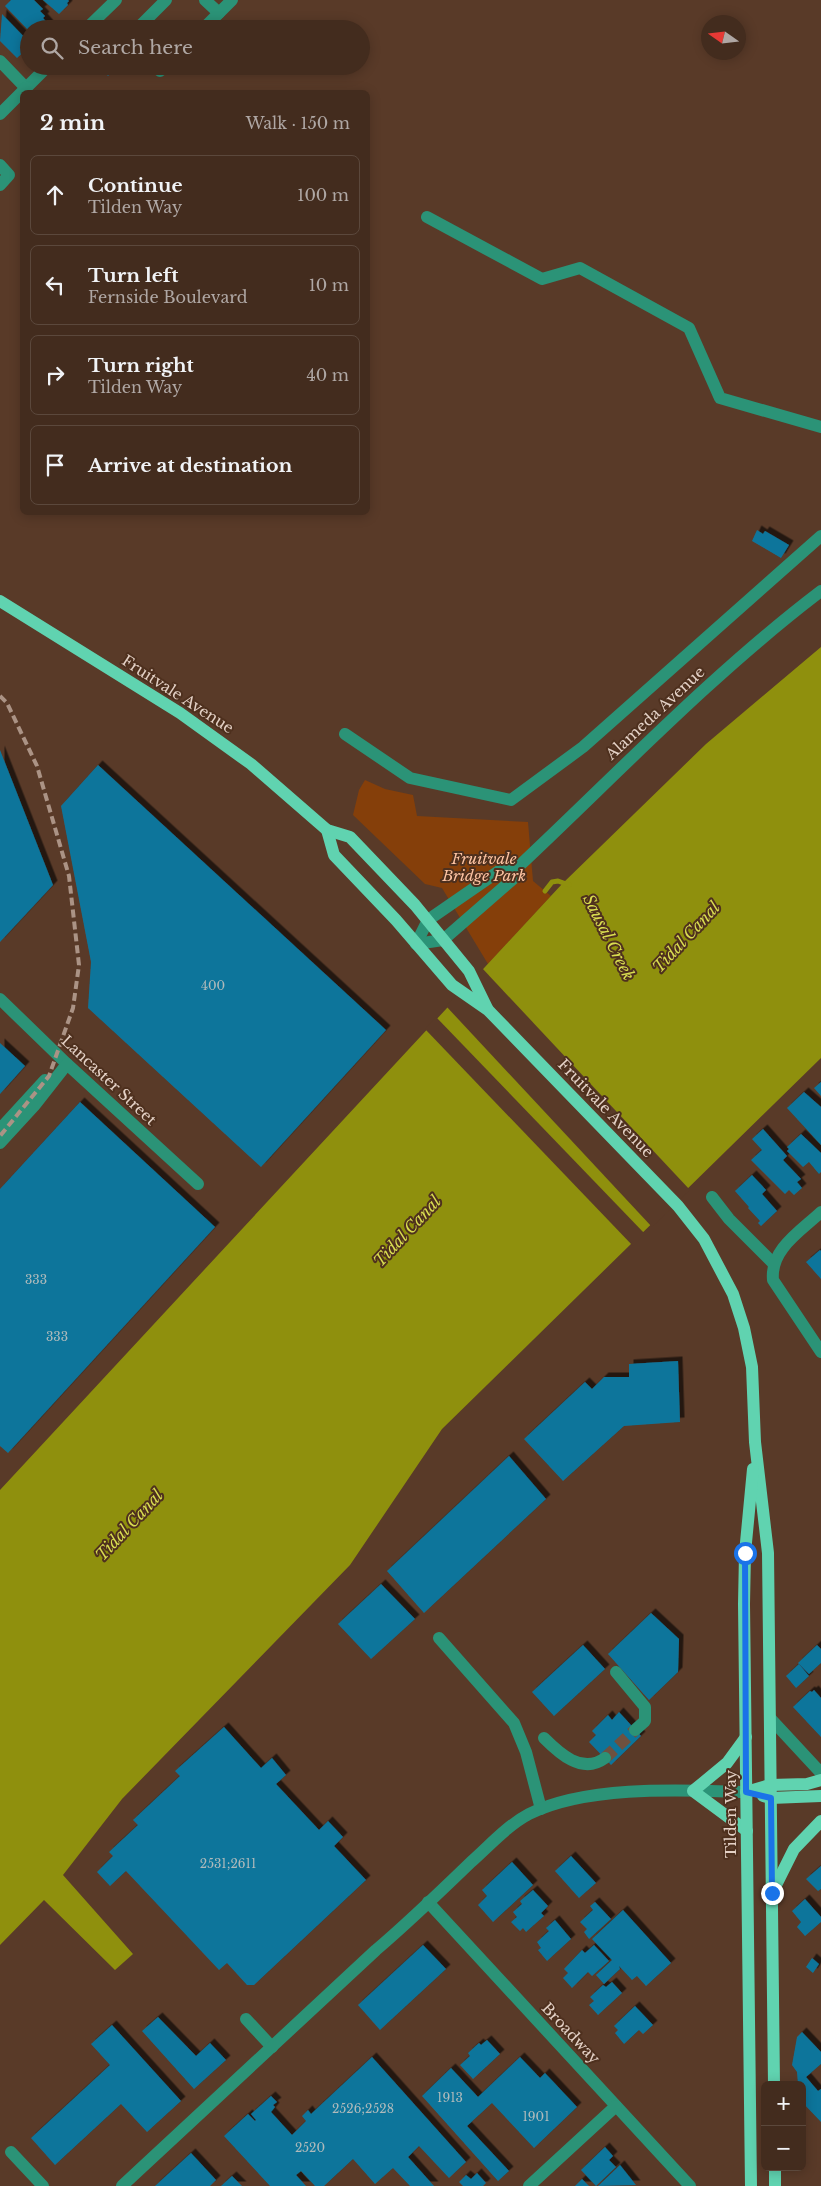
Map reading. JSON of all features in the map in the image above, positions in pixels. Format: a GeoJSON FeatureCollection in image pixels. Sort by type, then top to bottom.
{"type":"FeatureCollection","features":[{"type":"Feature","properties":{"kind":"main road","name":"Fruitvale Avenue"},"geometry":{"type":"LineString","coordinates":[[0,601],[180,713],[252,764],[327,830],[350,837],[428,920],[469,971],[488,1010]]}},
{"type":"Feature","properties":{"kind":"main road","name":"Fruitvale Avenue"},"geometry":{"type":"LineString","coordinates":[[327,830],[334,855],[396,920],[452,986],[488,1010],[678,1206],[698,1230]]}},
{"type":"Feature","properties":{"kind":"main road","name":"Tilden Way"},"geometry":{"type":"LineString","coordinates":[[698,1230],[729,1286],[744,1328],[754,1392],[756,1442],[768,1553],[774,2081]]}},
{"type":"Feature","properties":{"kind":"main road","name":"Tilden Way"},"geometry":{"type":"LineString","coordinates":[[751,2186],[746,1831],[745,1553],[756,1442]]}},
{"type":"Feature","properties":{"kind":"main road"},"geometry":{"type":"LineString","coordinates":[[746,1737],[727,1763],[693,1792],[746,1831]]}},
{"type":"Feature","properties":{"kind":"main road"},"geometry":{"type":"LineString","coordinates":[[746,1792],[770,1785],[807,1784],[821,1780]]}},
{"type":"Feature","properties":{"kind":"main road"},"geometry":{"type":"LineString","coordinates":[[746,1792],[771,1798],[821,1796]]}},
{"type":"Feature","properties":{"kind":"main road"},"geometry":{"type":"LineString","coordinates":[[772,1893],[794,1849],[821,1821]]}},
{"type":"Feature","properties":{"kind":"main road"},"geometry":{"type":"LineString","coordinates":[[775,2171],[775,2186]]}},
{"type":"Feature","properties":{"kind":"street"},"geometry":{"type":"LineString","coordinates":[[95,20],[116,0]]}},
{"type":"Feature","properties":{"kind":"street"},"geometry":{"type":"LineString","coordinates":[[146,20],[166,0]]}},
{"type":"Feature","properties":{"kind":"street"},"geometry":{"type":"LineString","coordinates":[[206,0],[219,13]]}},
{"type":"Feature","properties":{"kind":"street"},"geometry":{"type":"LineString","coordinates":[[212,20],[232,0]]}},
{"type":"Feature","properties":{"kind":"street"},"geometry":{"type":"LineString","coordinates":[[0,62],[26,88],[39,75]]}},
{"type":"Feature","properties":{"kind":"street"},"geometry":{"type":"LineString","coordinates":[[0,114],[20,94]]}},
{"type":"Feature","properties":{"kind":"street"},"geometry":{"type":"LineString","coordinates":[[0,165],[9,175],[0,185]]}},
{"type":"Feature","properties":{"kind":"street"},"geometry":{"type":"LineString","coordinates":[[427,217],[542,279],[580,268],[689,328],[720,398],[821,427]]}},
{"type":"Feature","properties":{"kind":"street"},"geometry":{"type":"LineString","coordinates":[[345,734],[410,778],[511,800],[583,748],[821,536]]}},
{"type":"Feature","properties":{"kind":"street","name":"Alameda Avenue"},"geometry":{"type":"LineString","coordinates":[[443,940],[513,879],[518,867],[690,702],[769,633],[821,591]]}},
{"type":"Feature","properties":{"kind":"street","name":"Alameda Avenue"},"geometry":{"type":"LineString","coordinates":[[416,944],[428,920],[498,871],[518,867]]}},
{"type":"Feature","properties":{"kind":"street"},"geometry":{"type":"LineString","coordinates":[[416,944],[443,940]]}},
{"type":"Feature","properties":{"kind":"street","name":"Lancaster Street"},"geometry":{"type":"LineString","coordinates":[[0,999],[67,1064],[198,1184]]}},
{"type":"Feature","properties":{"kind":"street"},"geometry":{"type":"LineString","coordinates":[[0,1129],[49,1076],[67,1064]]}},
{"type":"Feature","properties":{"kind":"street"},"geometry":{"type":"LineString","coordinates":[[0,1144],[34,1106],[67,1064]]}},
{"type":"Feature","properties":{"kind":"street"},"geometry":{"type":"LineString","coordinates":[[712,1197],[729,1219],[773,1263]]}},
{"type":"Feature","properties":{"kind":"street"},"geometry":{"type":"LineString","coordinates":[[821,1212],[780,1251],[773,1263],[773,1280],[821,1352]]}},
{"type":"Feature","properties":{"kind":"street"},"geometry":{"type":"LineString","coordinates":[[439,1638],[514,1723],[526,1752],[541,1809]]}},
{"type":"Feature","properties":{"kind":"street"},"geometry":{"type":"LineString","coordinates":[[616,1672],[645,1707],[645,1721],[635,1730]]}},
{"type":"Feature","properties":{"kind":"street"},"geometry":{"type":"LineString","coordinates":[[770,1718],[821,1773]]}},
{"type":"Feature","properties":{"kind":"street"},"geometry":{"type":"LineString","coordinates":[[544,1738],[564,1757],[573,1762],[587,1764],[604,1758]]}},
{"type":"Feature","properties":{"kind":"street"},"geometry":{"type":"LineString","coordinates":[[122,2186],[496,1838],[528,1815],[558,1803],[598,1794],[746,1792]]}},
{"type":"Feature","properties":{"kind":"street","name":"Broadway"},"geometry":{"type":"LineString","coordinates":[[428,1902],[690,2186]]}},
{"type":"Feature","properties":{"kind":"street"},"geometry":{"type":"LineString","coordinates":[[246,2019],[272,2047]]}},
{"type":"Feature","properties":{"kind":"street"},"geometry":{"type":"LineString","coordinates":[[529,2186],[616,2106]]}},
{"type":"Feature","properties":{"kind":"street"},"geometry":{"type":"LineString","coordinates":[[11,2152],[43,2186]]}},
{"type":"Feature","properties":{"kind":"green space","name":"Fruitvale Bridge Park"},"geometry":{"type":"Polygon","coordinates":[[[365,780],[385,789],[413,795],[417,816],[528,822],[533,881],[551,896],[488,964],[442,888],[425,884],[353,815],[359,790],[365,780]]]}},
{"type":"Feature","properties":{"kind":"water","name":"Tidal Canal"},"geometry":{"type":"Polygon","coordinates":[[[821,647],[821,1058],[442,1429],[350,1565],[122,1799],[63,1875],[133,1954],[115,1970],[44,1900],[0,1945],[0,1490],[562,884],[706,744],[821,647]]]}},
{"type":"Feature","properties":{"kind":"pier"},"geometry":{"type":"Polygon","coordinates":[[[482,968],[690,1190],[652,1227],[446,1006],[482,968]]]}},
{"type":"Feature","properties":{"kind":"pier"},"geometry":{"type":"Polygon","coordinates":[[[436,1017],[645,1234],[633,1246],[425,1029],[436,1017]]]}},
{"type":"Feature","properties":{"kind":"building"},"geometry":{"type":"Polygon","coordinates":[[[11,0],[34,0],[43,9],[40,11],[45,16],[43,18],[45,20],[20,20],[20,22],[5,6],[11,0]]]}},
{"type":"Feature","properties":{"kind":"building"},"geometry":{"type":"Polygon","coordinates":[[[43,0],[69,1],[68,5],[59,14],[43,0]]]}},
{"type":"Feature","properties":{"kind":"building"},"geometry":{"type":"Polygon","coordinates":[[[2,14],[20,33],[20,55],[17,58],[0,41],[2,14]]]}},
{"type":"Feature","properties":{"kind":"building"},"geometry":{"type":"Polygon","coordinates":[[[757,530],[763,534],[765,531],[789,545],[781,558],[752,541],[757,530]]]}},
{"type":"Feature","properties":{"kind":"building"},"geometry":{"type":"Polygon","coordinates":[[[0,750],[53,885],[0,942],[0,750]]]}},
{"type":"Feature","properties":{"kind":"building"},"geometry":{"type":"Polygon","coordinates":[[[98,765],[386,1030],[261,1167],[88,1008],[91,962],[61,806],[98,765]]]}},
{"type":"Feature","properties":{"kind":"building"},"geometry":{"type":"Polygon","coordinates":[[[0,1043],[25,1066],[0,1094],[0,1043]]]}},
{"type":"Feature","properties":{"kind":"building"},"geometry":{"type":"Polygon","coordinates":[[[821,1082],[821,1096],[814,1088],[821,1082]]]}},
{"type":"Feature","properties":{"kind":"building"},"geometry":{"type":"Polygon","coordinates":[[[804,1092],[821,1107],[821,1145],[787,1108],[804,1092]]]}},
{"type":"Feature","properties":{"kind":"building"},"geometry":{"type":"Polygon","coordinates":[[[80,1102],[215,1227],[8,1453],[0,1446],[0,1189],[80,1102]]]}},
{"type":"Feature","properties":{"kind":"building"},"geometry":{"type":"Polygon","coordinates":[[[763,1129],[787,1156],[783,1160],[801,1179],[797,1182],[802,1188],[794,1195],[789,1190],[785,1194],[751,1160],[762,1150],[752,1139],[763,1129]]]}},
{"type":"Feature","properties":{"kind":"building"},"geometry":{"type":"Polygon","coordinates":[[[801,1134],[821,1153],[821,1172],[819,1174],[809,1162],[803,1167],[787,1151],[789,1149],[787,1147],[801,1134]]]}},
{"type":"Feature","properties":{"kind":"building"},"geometry":{"type":"Polygon","coordinates":[[[752,1175],[766,1190],[762,1194],[777,1211],[761,1226],[758,1223],[760,1221],[735,1191],[752,1175]]]}},
{"type":"Feature","properties":{"kind":"building"},"geometry":{"type":"Polygon","coordinates":[[[821,1251],[821,1279],[806,1262],[821,1251]]]}},
{"type":"Feature","properties":{"kind":"building"},"geometry":{"type":"Polygon","coordinates":[[[678,1361],[680,1422],[624,1426],[563,1481],[524,1439],[585,1382],[592,1389],[604,1377],[629,1377],[629,1364],[678,1361]]]}},
{"type":"Feature","properties":{"kind":"building"},"geometry":{"type":"Polygon","coordinates":[[[509,1456],[546,1499],[424,1613],[387,1571],[509,1456]]]}},
{"type":"Feature","properties":{"kind":"building"},"geometry":{"type":"Polygon","coordinates":[[[381,1584],[415,1619],[371,1659],[338,1624],[381,1584]]]}},
{"type":"Feature","properties":{"kind":"building"},"geometry":{"type":"Polygon","coordinates":[[[651,1613],[679,1639],[678,1672],[649,1700],[608,1654],[651,1613]]]}},
{"type":"Feature","properties":{"kind":"building"},"geometry":{"type":"Polygon","coordinates":[[[583,1645],[605,1669],[554,1716],[532,1692],[583,1645]]]}},
{"type":"Feature","properties":{"kind":"building"},"geometry":{"type":"Polygon","coordinates":[[[817,1645],[821,1649],[821,1663],[809,1674],[798,1663],[817,1645]]]}},
{"type":"Feature","properties":{"kind":"building"},"geometry":{"type":"Polygon","coordinates":[[[799,1664],[809,1676],[796,1688],[786,1676],[799,1664]]]}},
{"type":"Feature","properties":{"kind":"building"},"geometry":{"type":"Polygon","coordinates":[[[814,1690],[821,1698],[821,1737],[793,1707],[810,1691],[814,1690]]]}},
{"type":"Feature","properties":{"kind":"building"},"geometry":{"type":"Polygon","coordinates":[[[619,1712],[641,1736],[611,1765],[589,1742],[596,1735],[592,1731],[608,1715],[612,1720],[619,1712]]]}},
{"type":"Feature","properties":{"kind":"building"},"geometry":{"type":"Polygon","coordinates":[[[224,1727],[261,1768],[272,1758],[286,1775],[276,1784],[319,1830],[328,1821],[343,1837],[334,1846],[366,1880],[254,1985],[247,1985],[227,1963],[219,1970],[126,1871],[110,1886],[97,1872],[113,1856],[109,1852],[138,1825],[133,1820],[180,1776],[175,1771],[224,1727]]]}},
{"type":"Feature","properties":{"kind":"building"},"geometry":{"type":"Polygon","coordinates":[[[571,1856],[596,1883],[579,1898],[555,1871],[571,1856]]]}},
{"type":"Feature","properties":{"kind":"building"},"geometry":{"type":"Polygon","coordinates":[[[512,1862],[533,1885],[493,1922],[478,1905],[487,1896],[482,1890],[512,1862]]]}},
{"type":"Feature","properties":{"kind":"building"},"geometry":{"type":"Polygon","coordinates":[[[821,1866],[821,1889],[818,1891],[806,1879],[821,1866]]]}},
{"type":"Feature","properties":{"kind":"building"},"geometry":{"type":"Polygon","coordinates":[[[533,1890],[548,1906],[541,1913],[544,1916],[526,1932],[523,1928],[520,1931],[511,1922],[517,1917],[513,1912],[522,1904],[520,1901],[533,1890]]]}},
{"type":"Feature","properties":{"kind":"building"},"geometry":{"type":"Polygon","coordinates":[[[805,1899],[821,1917],[821,1922],[805,1936],[797,1927],[801,1922],[792,1911],[805,1899]]]}},
{"type":"Feature","properties":{"kind":"building"},"geometry":{"type":"Polygon","coordinates":[[[595,1902],[611,1919],[589,1939],[584,1932],[587,1929],[580,1922],[593,1910],[590,1906],[595,1902]]]}},
{"type":"Feature","properties":{"kind":"building"},"geometry":{"type":"Polygon","coordinates":[[[623,1910],[671,1963],[646,1986],[637,1976],[632,1980],[619,1966],[620,1969],[604,1984],[596,1975],[612,1960],[592,1939],[623,1910]]]}},
{"type":"Feature","properties":{"kind":"building"},"geometry":{"type":"Polygon","coordinates":[[[555,1920],[571,1939],[547,1961],[538,1950],[541,1948],[537,1942],[549,1931],[546,1928],[555,1920]]]}},
{"type":"Feature","properties":{"kind":"building"},"geometry":{"type":"Polygon","coordinates":[[[423,1945],[446,1969],[380,2030],[358,2005],[423,1945]]]}},
{"type":"Feature","properties":{"kind":"building"},"geometry":{"type":"Polygon","coordinates":[[[594,1945],[609,1961],[592,1976],[588,1972],[572,1988],[563,1978],[568,1973],[564,1969],[582,1950],[585,1953],[594,1945]]]}},
{"type":"Feature","properties":{"kind":"building"},"geometry":{"type":"Polygon","coordinates":[[[812,1958],[819,1964],[813,1973],[806,1967],[812,1958]]]}},
{"type":"Feature","properties":{"kind":"building"},"geometry":{"type":"Polygon","coordinates":[[[612,1982],[622,1993],[598,2015],[589,2005],[594,2001],[590,1997],[603,1985],[606,1987],[612,1982]]]}},
{"type":"Feature","properties":{"kind":"building"},"geometry":{"type":"Polygon","coordinates":[[[635,2006],[653,2025],[643,2034],[639,2030],[624,2044],[615,2033],[618,2030],[614,2026],[635,2006]]]}},
{"type":"Feature","properties":{"kind":"building"},"geometry":{"type":"Polygon","coordinates":[[[158,2017],[196,2056],[210,2043],[226,2060],[194,2089],[142,2031],[158,2017]]]}},
{"type":"Feature","properties":{"kind":"building"},"geometry":{"type":"Polygon","coordinates":[[[112,2025],[181,2101],[147,2132],[121,2104],[55,2165],[31,2138],[110,2065],[91,2044],[112,2025]]]}},
{"type":"Feature","properties":{"kind":"building"},"geometry":{"type":"Polygon","coordinates":[[[802,2032],[821,2052],[821,2064],[806,2077],[818,2091],[821,2089],[821,2122],[806,2106],[806,2081],[798,2081],[797,2072],[792,2065],[797,2037],[802,2032]]]}},
{"type":"Feature","properties":{"kind":"building"},"geometry":{"type":"Polygon","coordinates":[[[487,2040],[500,2054],[473,2079],[460,2065],[470,2056],[468,2053],[479,2043],[481,2045],[487,2040]]]}},
{"type":"Feature","properties":{"kind":"building"},"geometry":{"type":"Polygon","coordinates":[[[372,2057],[466,2162],[449,2178],[419,2146],[408,2157],[434,2186],[410,2186],[393,2168],[375,2184],[353,2159],[324,2186],[315,2186],[301,2171],[296,2175],[306,2186],[270,2186],[224,2136],[248,2114],[255,2121],[251,2114],[271,2096],[277,2102],[273,2105],[275,2107],[271,2112],[292,2135],[306,2121],[302,2116],[308,2110],[311,2114],[372,2057]]]}},
{"type":"Feature","properties":{"kind":"building"},"geometry":{"type":"Polygon","coordinates":[[[520,2057],[540,2078],[545,2073],[577,2107],[534,2148],[492,2103],[467,2126],[509,2171],[498,2181],[422,2096],[451,2068],[478,2097],[520,2057]]]}},
{"type":"Feature","properties":{"kind":"building"},"geometry":{"type":"Polygon","coordinates":[[[605,2147],[613,2156],[609,2160],[616,2167],[596,2186],[581,2170],[605,2147]]]}},
{"type":"Feature","properties":{"kind":"building"},"geometry":{"type":"Polygon","coordinates":[[[191,2153],[216,2180],[210,2186],[155,2186],[191,2153]]]}},
{"type":"Feature","properties":{"kind":"building"},"geometry":{"type":"Polygon","coordinates":[[[620,2165],[636,2185],[598,2186],[620,2165]]]}},
{"type":"Feature","properties":{"kind":"building"},"geometry":{"type":"Polygon","coordinates":[[[477,2173],[486,2183],[483,2186],[463,2186],[459,2182],[466,2175],[471,2179],[477,2173]]]}},
{"type":"Feature","properties":{"kind":"building"},"geometry":{"type":"Polygon","coordinates":[[[232,2176],[242,2186],[221,2186],[232,2176]]]}},
{"type":"Feature","properties":{"kind":"building"},"geometry":{"type":"Polygon","coordinates":[[[582,2179],[589,2186],[575,2186],[582,2179]]]}},
{"type":"Feature","properties":{"kind":"waterway","name":"Sausal Creek"},"geometry":{"type":"LineString","coordinates":[[545,891],[552,882],[558,881],[569,885]]}},
{"type":"Feature","properties":{"kind":"tunnel"},"geometry":{"type":"LineString","coordinates":[[605,1758],[635,1730]]}},
{"type":"Feature","properties":{"kind":"railway"},"geometry":{"type":"LineString","coordinates":[[0,696],[7,703],[37,766],[69,876],[79,965],[73,1008],[49,1076],[0,1136]]}},
{"type":"Feature","properties":{"kind":"route"},"geometry":{"type":"LineString","coordinates":[[745,1553],[746,1792],[771,1798],[772,1893]]}}]}
